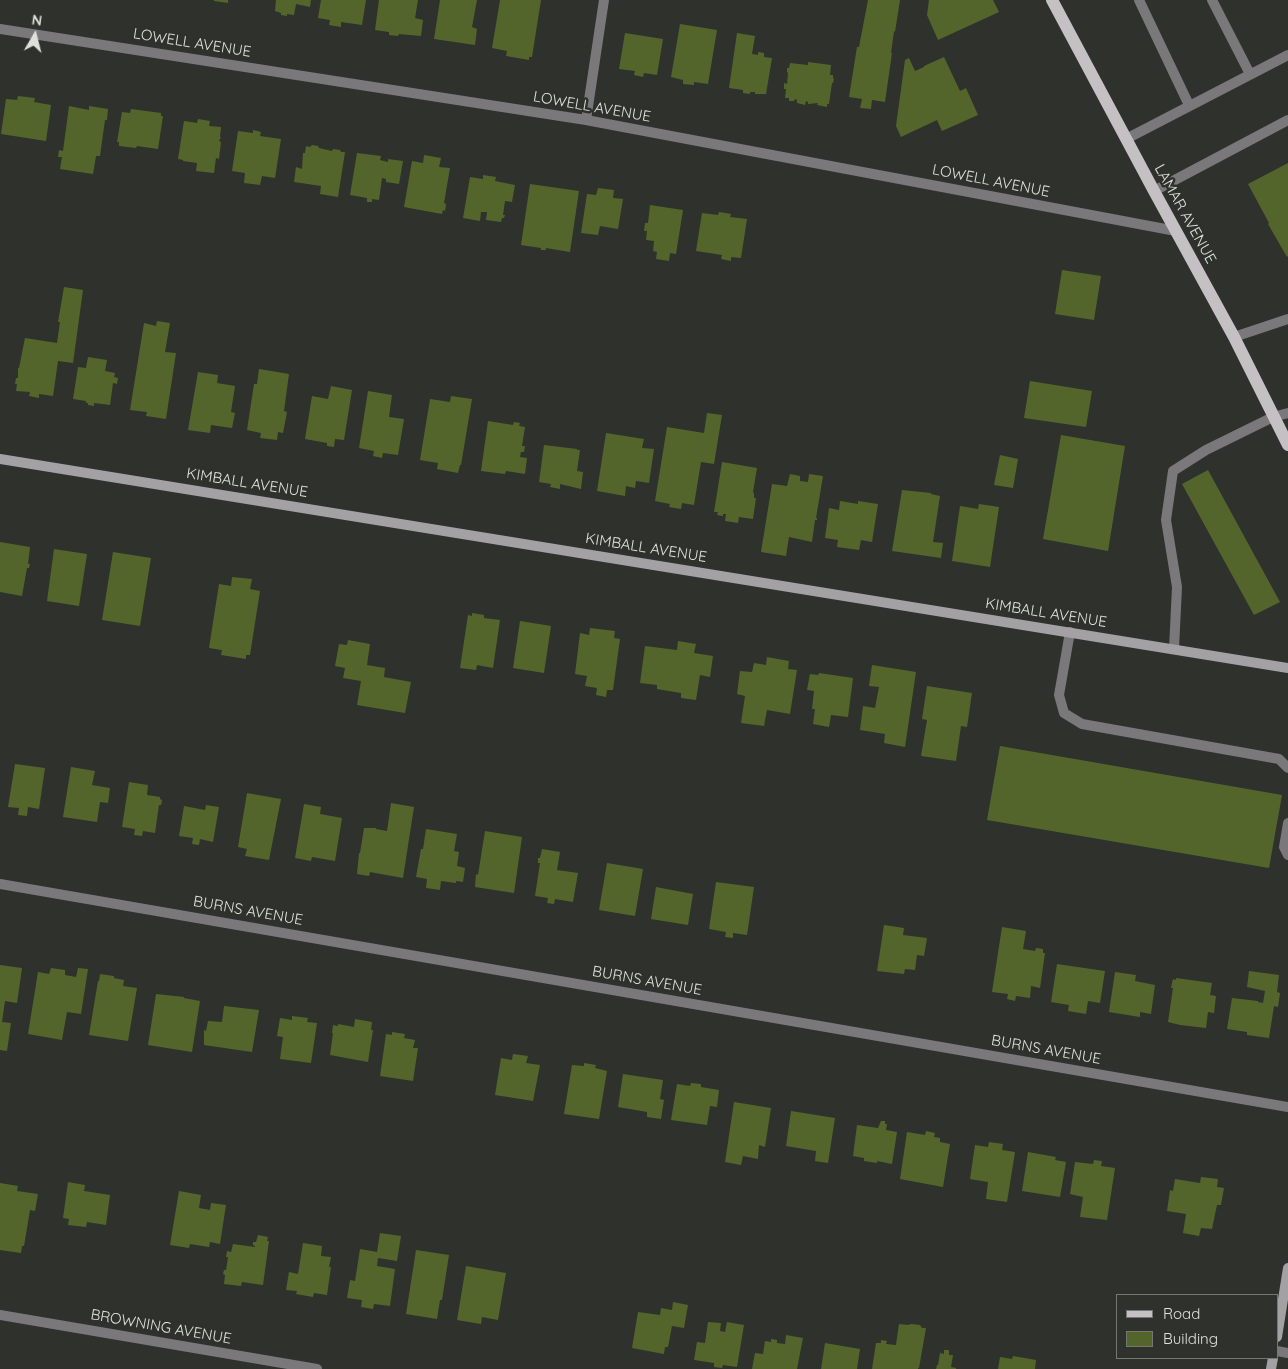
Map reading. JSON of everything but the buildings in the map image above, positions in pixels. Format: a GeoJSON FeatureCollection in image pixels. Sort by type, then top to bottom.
{"type":"FeatureCollection","features":[{"type":"Feature","properties":{"kind":"main road","name":"LAMAR AVENUE"},"geometry":{"type":"LineString","coordinates":[[1052,0],[1234,337],[1288,446]]}},
{"type":"Feature","properties":{"kind":"street"},"geometry":{"type":"LineString","coordinates":[[586,120],[604,0]]}},
{"type":"Feature","properties":{"kind":"street"},"geometry":{"type":"LineString","coordinates":[[1140,0],[1189,105]]}},
{"type":"Feature","properties":{"kind":"street"},"geometry":{"type":"LineString","coordinates":[[1212,0],[1250,74]]}},
{"type":"Feature","properties":{"kind":"street","name":"LOWELL AVENUE"},"geometry":{"type":"LineString","coordinates":[[0,28],[586,120],[1176,231]]}},
{"type":"Feature","properties":{"kind":"street"},"geometry":{"type":"LineString","coordinates":[[1126,139],[1288,55]]}},
{"type":"Feature","properties":{"kind":"street"},"geometry":{"type":"LineString","coordinates":[[1154,191],[1288,120]]}},
{"type":"Feature","properties":{"kind":"street"},"geometry":{"type":"LineString","coordinates":[[1234,337],[1288,318]]}},
{"type":"Feature","properties":{"kind":"street"},"geometry":{"type":"LineString","coordinates":[[1174,649],[1178,587],[1166,520],[1173,472],[1206,450],[1273,417],[1288,413]]}},
{"type":"Feature","properties":{"kind":"street","name":"KIMBALL AVENUE"},"geometry":{"type":"LineString","coordinates":[[0,459],[1288,668]]}},
{"type":"Feature","properties":{"kind":"street"},"geometry":{"type":"LineString","coordinates":[[1070,632],[1059,695],[1064,713],[1082,724],[1279,759],[1288,768]]}},
{"type":"Feature","properties":{"kind":"street"},"geometry":{"type":"LineString","coordinates":[[1288,823],[1284,847],[1288,854]]}},
{"type":"Feature","properties":{"kind":"street","name":"BURNS AVENUE"},"geometry":{"type":"LineString","coordinates":[[0,884],[1288,1107]]}},
{"type":"Feature","properties":{"kind":"street"},"geometry":{"type":"LineString","coordinates":[[1278,1331],[1288,1268]]}},
{"type":"Feature","properties":{"kind":"street","name":"BROWNING AVENUE"},"geometry":{"type":"LineString","coordinates":[[0,1315],[317,1369]]}}]}
